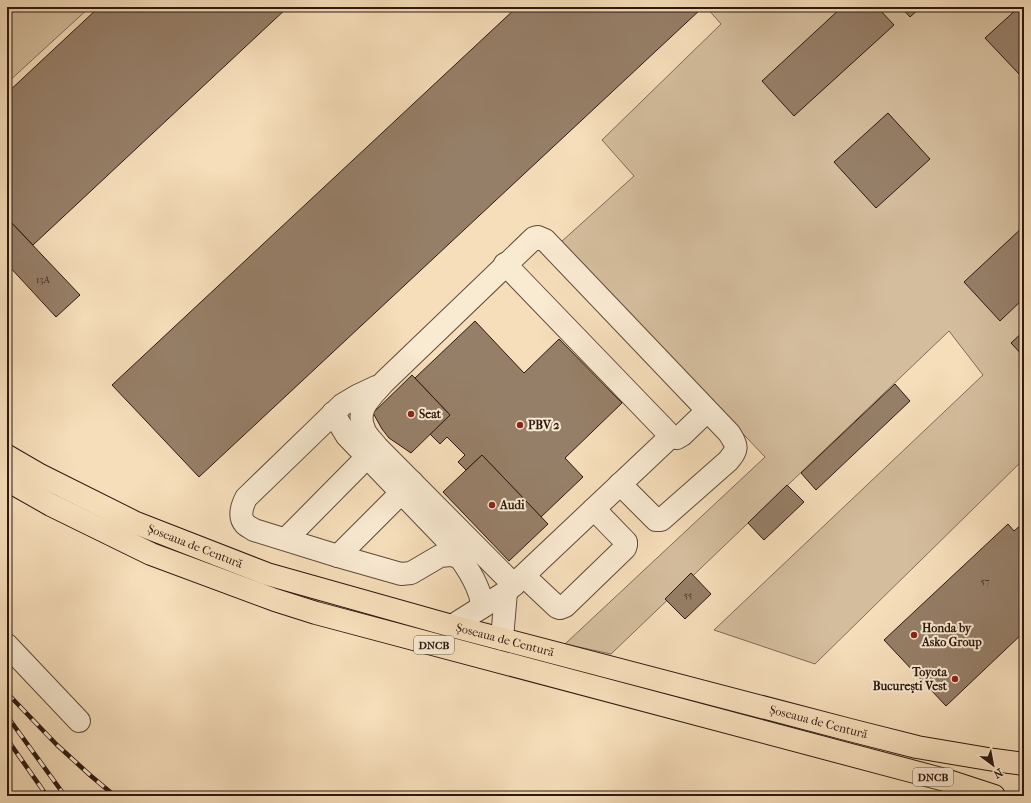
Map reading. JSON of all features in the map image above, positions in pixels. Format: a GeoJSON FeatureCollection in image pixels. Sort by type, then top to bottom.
{"type":"FeatureCollection","features":[{"type":"Feature","properties":{"kind":"main road","name":"Șoseaua de Centură"},"geometry":{"type":"LineString","coordinates":[[7,456],[38,474],[136,523],[267,574],[452,626],[917,747],[1024,764]]}},
{"type":"Feature","properties":{"kind":"main road","name":"Șoseaua de Centură"},"geometry":{"type":"LineString","coordinates":[[7,480],[51,505],[150,554],[275,600],[324,615],[945,780],[994,796]]}},
{"type":"Feature","properties":{"kind":"lane"},"geometry":{"type":"LineString","coordinates":[[372,452],[362,423],[363,408],[369,399],[384,382],[505,264],[534,238],[538,237],[544,240],[729,433],[736,443],[735,452],[728,461],[661,520],[656,520],[620,484]]}},
{"type":"Feature","properties":{"kind":"lane"},"geometry":{"type":"LineString","coordinates":[[505,264],[667,432],[668,436]]}},
{"type":"Feature","properties":{"kind":"lane"},"geometry":{"type":"LineString","coordinates":[[384,382],[342,405],[333,413],[246,498],[241,509],[241,517],[245,524],[254,530],[401,574],[411,573],[440,556],[450,555],[460,557]]}},
{"type":"Feature","properties":{"kind":"lane"},"geometry":{"type":"LineString","coordinates":[[668,436],[677,438],[682,435],[707,411]]}},
{"type":"Feature","properties":{"kind":"lane"},"geometry":{"type":"LineString","coordinates":[[333,413],[347,436],[372,452],[407,486],[515,584],[557,607],[560,608],[565,606],[625,548],[626,542],[594,509]]}},
{"type":"Feature","properties":{"kind":"lane"},"geometry":{"type":"LineString","coordinates":[[452,626],[515,584],[666,440],[668,436]]}},
{"type":"Feature","properties":{"kind":"lane"},"geometry":{"type":"LineString","coordinates":[[286,540],[372,452]]}},
{"type":"Feature","properties":{"kind":"lane"},"geometry":{"type":"LineString","coordinates":[[338,556],[407,486]]}},
{"type":"Feature","properties":{"kind":"lane"},"geometry":{"type":"LineString","coordinates":[[407,486],[460,557],[480,592],[482,607]]}},
{"type":"Feature","properties":{"kind":"lane"},"geometry":{"type":"LineString","coordinates":[[502,639],[515,584]]}},
{"type":"Feature","properties":{"kind":"lane"},"geometry":{"type":"LineString","coordinates":[[7,644],[79,721]]}},
{"type":"Feature","properties":{"kind":"shaded area"},"geometry":{"type":"Polygon","coordinates":[[[7,7],[90,7],[7,83],[7,7]]]}},
{"type":"Feature","properties":{"kind":"shaded area"},"geometry":{"type":"Polygon","coordinates":[[[706,7],[1024,7],[1024,459],[815,664],[714,630],[983,375],[949,331],[611,654],[565,644],[765,457],[561,242],[634,176],[602,140],[721,24],[706,7]]]}},
{"type":"Feature","properties":{"kind":"building"},"geometry":{"type":"Polygon","coordinates":[[[99,7],[288,7],[33,245],[7,218],[7,93],[99,7]]]}},
{"type":"Feature","properties":{"kind":"building"},"geometry":{"type":"Polygon","coordinates":[[[517,7],[700,7],[701,9],[199,477],[112,385],[517,7]]]}},
{"type":"Feature","properties":{"kind":"building"},"geometry":{"type":"Polygon","coordinates":[[[842,7],[877,7],[894,25],[794,116],[762,81],[842,7]]]}},
{"type":"Feature","properties":{"kind":"building"},"geometry":{"type":"Polygon","coordinates":[[[901,7],[921,7],[910,17],[901,7]]]}},
{"type":"Feature","properties":{"kind":"building"},"geometry":{"type":"Polygon","coordinates":[[[1019,7],[1024,7],[1024,69],[1019,74],[985,38],[1019,7]]]}},
{"type":"Feature","properties":{"kind":"building"},"geometry":{"type":"Polygon","coordinates":[[[888,113],[930,159],[876,208],[834,162],[888,113]]]}},
{"type":"Feature","properties":{"kind":"building"},"geometry":{"type":"Polygon","coordinates":[[[7,218],[80,295],[56,317],[7,264],[7,218]]]}},
{"type":"Feature","properties":{"kind":"building"},"geometry":{"type":"Polygon","coordinates":[[[1024,226],[1024,298],[1000,321],[964,282],[1024,226]]]}},
{"type":"Feature","properties":{"kind":"building","name":"PBV 2"},"geometry":{"type":"Polygon","coordinates":[[[475,321],[524,373],[559,339],[622,403],[565,458],[583,477],[541,517],[482,455],[466,470],[458,462],[465,455],[447,437],[440,444],[430,434],[450,415],[415,378],[475,321]]]}},
{"type":"Feature","properties":{"kind":"building"},"geometry":{"type":"Polygon","coordinates":[[[1024,331],[1024,357],[1011,343],[1024,331]]]}},
{"type":"Feature","properties":{"kind":"building","name":"Seat"},"geometry":{"type":"Polygon","coordinates":[[[412,375],[450,415],[411,453],[389,438],[373,413],[412,375]]]}},
{"type":"Feature","properties":{"kind":"building"},"geometry":{"type":"Polygon","coordinates":[[[895,384],[910,401],[816,490],[801,473],[895,384]]]}},
{"type":"Feature","properties":{"kind":"building","name":"Audi"},"geometry":{"type":"Polygon","coordinates":[[[482,455],[548,524],[509,561],[443,492],[482,455]]]}},
{"type":"Feature","properties":{"kind":"building"},"geometry":{"type":"Polygon","coordinates":[[[787,485],[804,502],[764,540],[748,523],[787,485]]]}},
{"type":"Feature","properties":{"kind":"building"},"geometry":{"type":"Polygon","coordinates":[[[1023,523],[1024,632],[946,706],[884,640],[1008,524],[1014,531],[1023,523]]]}},
{"type":"Feature","properties":{"kind":"building"},"geometry":{"type":"Polygon","coordinates":[[[691,573],[711,594],[685,619],[665,599],[691,573]]]}},
{"type":"Feature","properties":{"kind":"railway"},"geometry":{"type":"LineString","coordinates":[[7,693],[57,745],[115,796]]}},
{"type":"Feature","properties":{"kind":"railway"},"geometry":{"type":"LineString","coordinates":[[7,716],[65,796]]}},
{"type":"Feature","properties":{"kind":"railway"},"geometry":{"type":"LineString","coordinates":[[7,739],[47,796]]}},
{"type":"Feature","properties":{"kind":"place","name":"Seat"},"geometry":{"type":"Point","coordinates":[411,414]}},
{"type":"Feature","properties":{"kind":"place","name":"PBV 2"},"geometry":{"type":"Point","coordinates":[520,425]}},
{"type":"Feature","properties":{"kind":"place","name":"Audi"},"geometry":{"type":"Point","coordinates":[492,505]}},
{"type":"Feature","properties":{"kind":"place","name":"Honda by Asko Group"},"geometry":{"type":"Point","coordinates":[914,635]}},
{"type":"Feature","properties":{"kind":"place","name":"Toyota București Vest"},"geometry":{"type":"Point","coordinates":[955,679]}}]}
